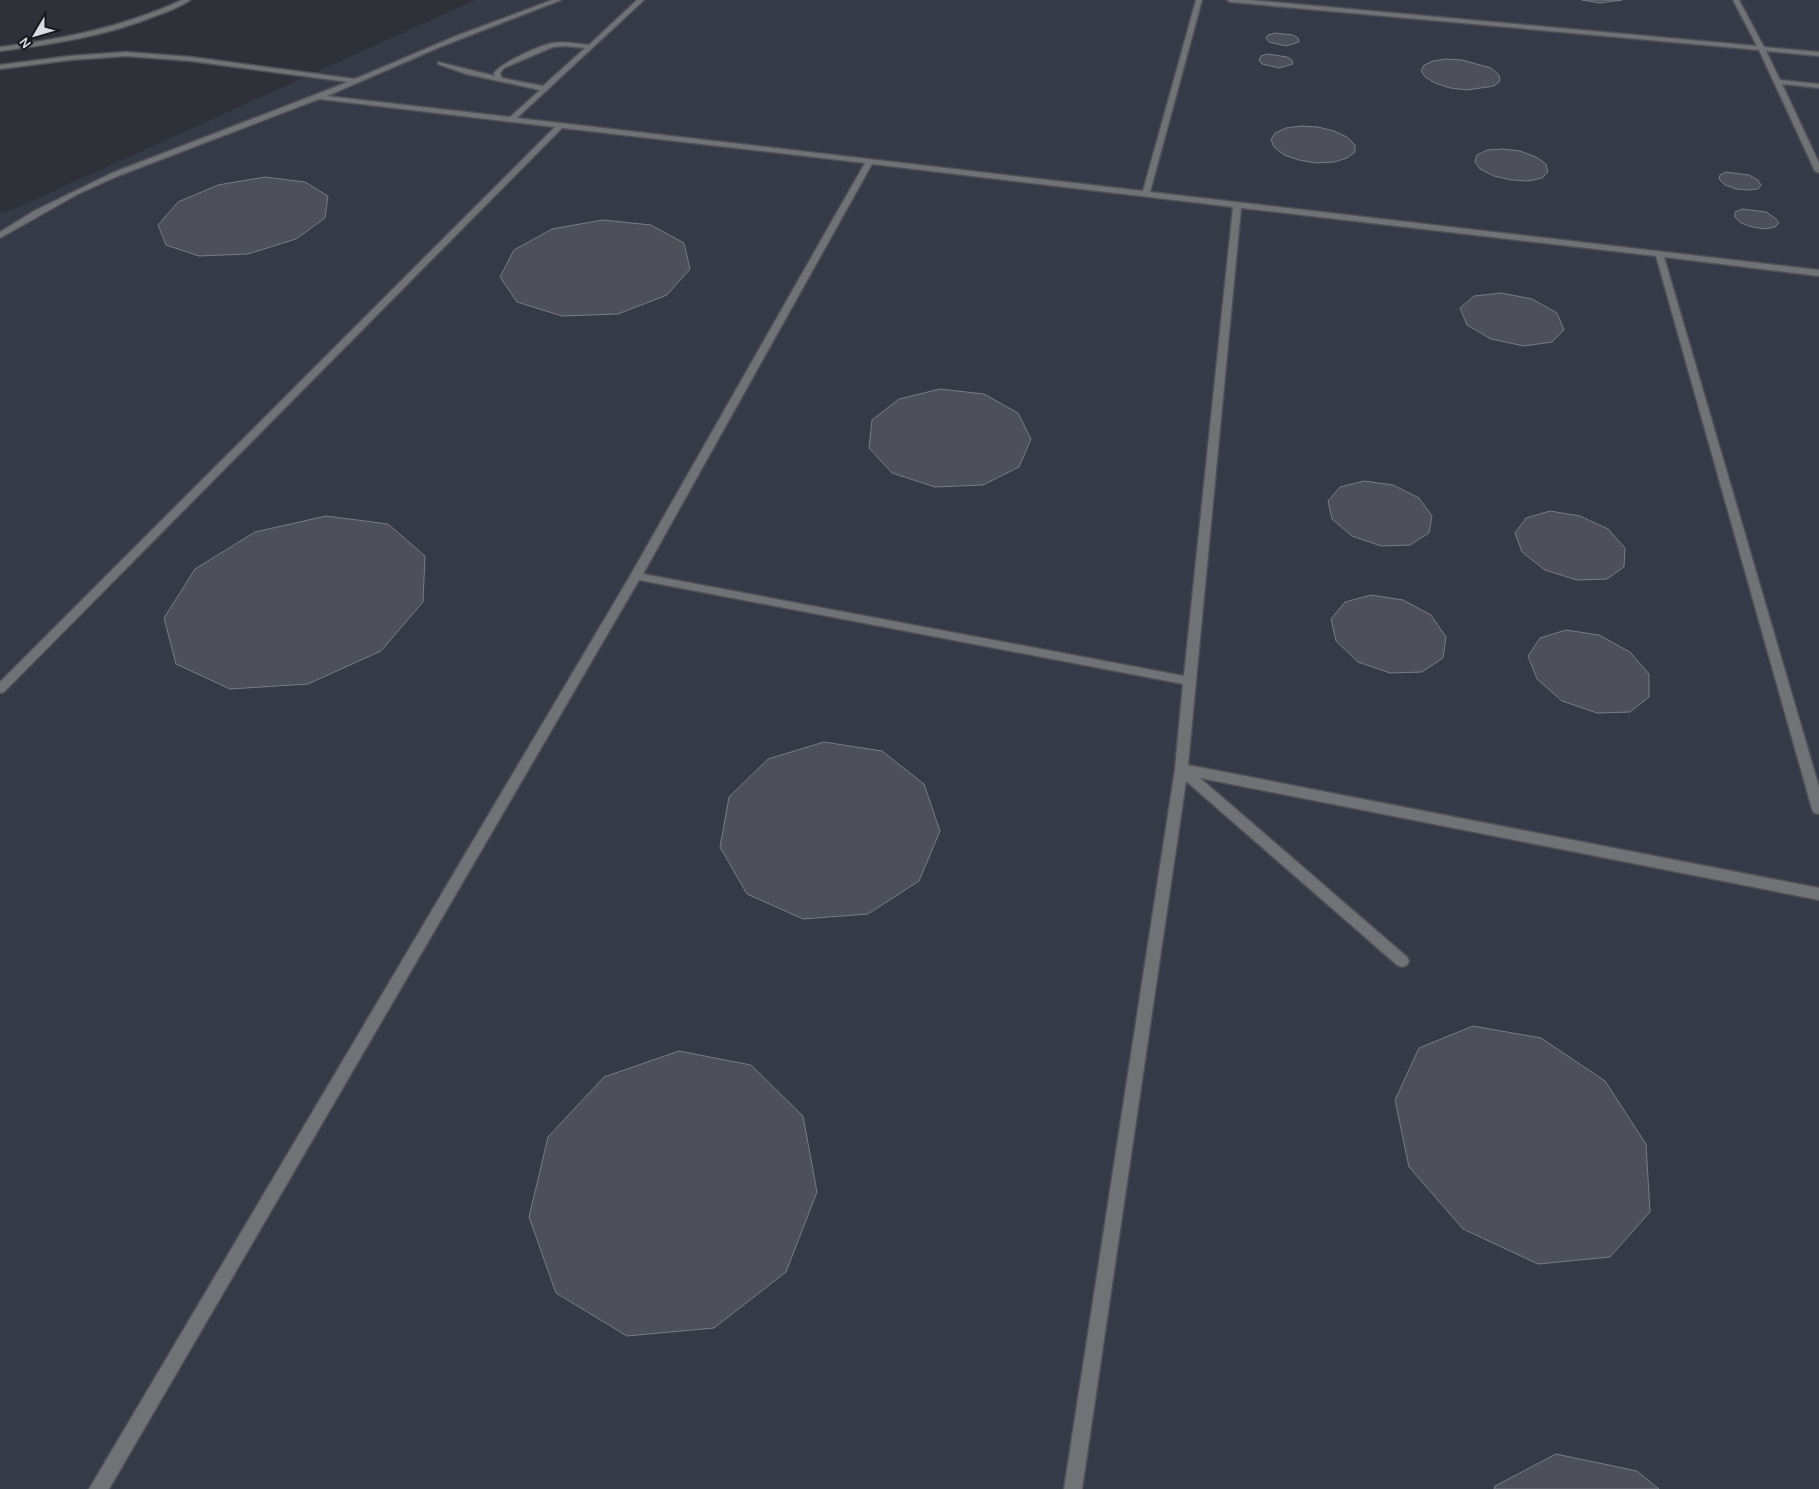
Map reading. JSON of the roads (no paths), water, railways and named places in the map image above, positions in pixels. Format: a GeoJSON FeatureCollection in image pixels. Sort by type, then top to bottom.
{"type":"FeatureCollection","features":[{"type":"Feature","properties":{"kind":"street"},"geometry":{"type":"LineString","coordinates":[[0,49],[63,39],[137,22],[166,11],[187,0]]}},
{"type":"Feature","properties":{"kind":"street"},"geometry":{"type":"LineString","coordinates":[[0,236],[67,197],[122,171],[241,124],[318,97],[398,62],[558,0]]}},
{"type":"Feature","properties":{"kind":"street"},"geometry":{"type":"LineString","coordinates":[[512,120],[641,0]]}},
{"type":"Feature","properties":{"kind":"street"},"geometry":{"type":"LineString","coordinates":[[1146,194],[1199,0]]}},
{"type":"Feature","properties":{"kind":"street"},"geometry":{"type":"LineString","coordinates":[[1230,0],[1819,54]]}},
{"type":"Feature","properties":{"kind":"street"},"geometry":{"type":"LineString","coordinates":[[1736,0],[1761,48],[1819,171]]}},
{"type":"Feature","properties":{"kind":"street"},"geometry":{"type":"LineString","coordinates":[[500,80],[497,74],[502,67],[552,45],[564,44],[590,47]]}},
{"type":"Feature","properties":{"kind":"street"},"geometry":{"type":"LineString","coordinates":[[0,67],[70,58],[126,54],[191,59],[355,81]]}},
{"type":"Feature","properties":{"kind":"street"},"geometry":{"type":"LineString","coordinates":[[440,63],[500,80],[546,89]]}},
{"type":"Feature","properties":{"kind":"street"},"geometry":{"type":"LineString","coordinates":[[1777,82],[1819,86]]}},
{"type":"Feature","properties":{"kind":"street"},"geometry":{"type":"LineString","coordinates":[[318,97],[1819,273]]}},
{"type":"Feature","properties":{"kind":"street"},"geometry":{"type":"LineString","coordinates":[[0,689],[561,125]]}},
{"type":"Feature","properties":{"kind":"street"},"geometry":{"type":"LineString","coordinates":[[98,1489],[636,576],[870,161]]}},
{"type":"Feature","properties":{"kind":"street"},"geometry":{"type":"LineString","coordinates":[[1073,1489],[1181,770],[1237,204]]}},
{"type":"Feature","properties":{"kind":"street"},"geometry":{"type":"LineString","coordinates":[[1658,254],[1819,809]]}},
{"type":"Feature","properties":{"kind":"street"},"geometry":{"type":"LineString","coordinates":[[636,576],[1190,681]]}},
{"type":"Feature","properties":{"kind":"street"},"geometry":{"type":"LineString","coordinates":[[1181,770],[1819,894]]}},
{"type":"Feature","properties":{"kind":"street"},"geometry":{"type":"LineString","coordinates":[[1181,770],[1402,961]]}}]}
